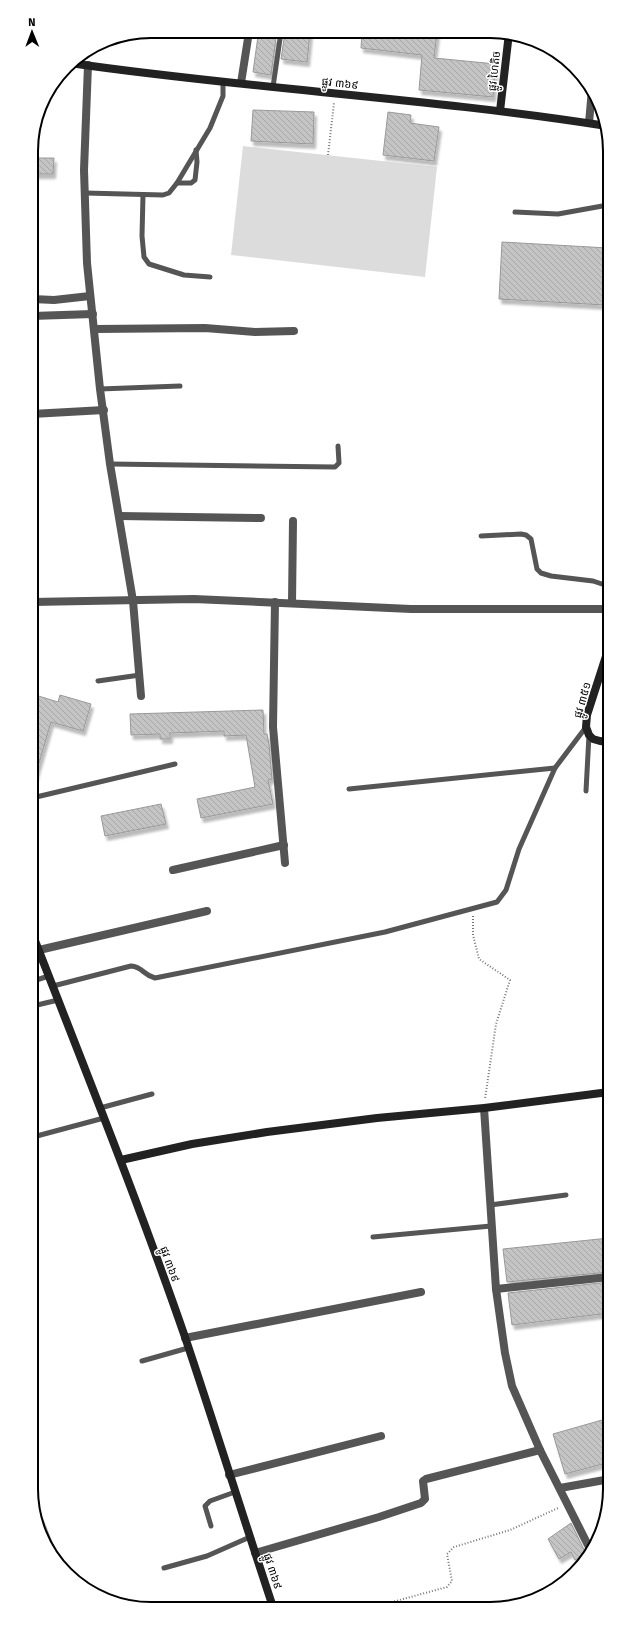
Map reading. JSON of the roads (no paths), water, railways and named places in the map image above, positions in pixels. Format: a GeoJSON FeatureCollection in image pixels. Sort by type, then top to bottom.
{"type":"FeatureCollection","features":[{"type":"Feature","properties":{"kind":"street"},"geometry":{"type":"LineString","coordinates":[[241,83],[247,38]]}},
{"type":"Feature","properties":{"kind":"street","name":"ផ្លូវ ហៃតិច"},"geometry":{"type":"LineString","coordinates":[[500,111],[508,40]]}},
{"type":"Feature","properties":{"kind":"street","name":"ផ្លូវ ៣៦៩"},"geometry":{"type":"LineString","coordinates":[[79,64],[335,94],[500,111],[600,125]]}},
{"type":"Feature","properties":{"kind":"street"},"geometry":{"type":"LineString","coordinates":[[88,65],[84,170],[87,263],[100,389],[110,464],[133,601],[141,696]]}},
{"type":"Feature","properties":{"kind":"street"},"geometry":{"type":"LineString","coordinates":[[589,123],[591,101]]}},
{"type":"Feature","properties":{"kind":"street"},"geometry":{"type":"LineString","coordinates":[[38,299],[54,300],[90,296]]}},
{"type":"Feature","properties":{"kind":"street"},"geometry":{"type":"LineString","coordinates":[[38,316],[93,314]]}},
{"type":"Feature","properties":{"kind":"street"},"geometry":{"type":"LineString","coordinates":[[95,330],[205,328],[254,332],[294,331]]}},
{"type":"Feature","properties":{"kind":"street"},"geometry":{"type":"LineString","coordinates":[[38,414],[104,410]]}},
{"type":"Feature","properties":{"kind":"street"},"geometry":{"type":"LineString","coordinates":[[119,516],[260,518]]}},
{"type":"Feature","properties":{"kind":"street"},"geometry":{"type":"LineString","coordinates":[[292,603],[293,521]]}},
{"type":"Feature","properties":{"kind":"street"},"geometry":{"type":"LineString","coordinates":[[38,602],[194,599],[411,609],[603,609]]}},
{"type":"Feature","properties":{"kind":"street"},"geometry":{"type":"LineString","coordinates":[[275,602],[273,727],[285,863]]}},
{"type":"Feature","properties":{"kind":"street","name":"ផ្លូវ ៣៥១"},"geometry":{"type":"LineString","coordinates":[[603,665],[587,715],[587,731],[600,741],[603,741]]}},
{"type":"Feature","properties":{"kind":"street"},"geometry":{"type":"LineString","coordinates":[[173,870],[284,845]]}},
{"type":"Feature","properties":{"kind":"street"},"geometry":{"type":"LineString","coordinates":[[39,950],[208,912]]}},
{"type":"Feature","properties":{"kind":"street","name":"ផ្លូវ ៣៦៩"},"geometry":{"type":"LineString","coordinates":[[39,950],[121,1160],[185,1338],[271,1602]]}},
{"type":"Feature","properties":{"kind":"street"},"geometry":{"type":"LineString","coordinates":[[121,1160],[192,1144],[267,1132],[377,1118],[484,1108],[603,1093]]}},
{"type":"Feature","properties":{"kind":"street"},"geometry":{"type":"LineString","coordinates":[[484,1108],[496,1289],[505,1353],[512,1386],[540,1450],[588,1546]]}},
{"type":"Feature","properties":{"kind":"street"},"geometry":{"type":"LineString","coordinates":[[496,1289],[603,1278]]}},
{"type":"Feature","properties":{"kind":"street"},"geometry":{"type":"LineString","coordinates":[[185,1338],[421,1292]]}},
{"type":"Feature","properties":{"kind":"street"},"geometry":{"type":"LineString","coordinates":[[230,1475],[381,1436]]}},
{"type":"Feature","properties":{"kind":"street"},"geometry":{"type":"LineString","coordinates":[[255,1553],[379,1517],[421,1503],[425,1499],[422,1484],[426,1478],[540,1450]]}},
{"type":"Feature","properties":{"kind":"street"},"geometry":{"type":"LineString","coordinates":[[560,1488],[603,1480]]}},
{"type":"Feature","properties":{"kind":"lane"},"geometry":{"type":"LineString","coordinates":[[273,87],[280,38]]}},
{"type":"Feature","properties":{"kind":"lane"},"geometry":{"type":"LineString","coordinates":[[85,193],[163,195],[169,193],[177,183],[210,128],[223,96],[223,81]]}},
{"type":"Feature","properties":{"kind":"lane"},"geometry":{"type":"LineString","coordinates":[[177,183],[191,183],[195,180],[197,162],[196,150]]}},
{"type":"Feature","properties":{"kind":"lane"},"geometry":{"type":"LineString","coordinates":[[143,195],[142,236],[144,257],[149,264],[184,275],[210,277]]}},
{"type":"Feature","properties":{"kind":"lane"},"geometry":{"type":"LineString","coordinates":[[515,212],[558,214],[603,206]]}},
{"type":"Feature","properties":{"kind":"lane"},"geometry":{"type":"LineString","coordinates":[[100,389],[180,386]]}},
{"type":"Feature","properties":{"kind":"lane"},"geometry":{"type":"LineString","coordinates":[[110,464],[335,467],[339,463],[338,446]]}},
{"type":"Feature","properties":{"kind":"lane"},"geometry":{"type":"LineString","coordinates":[[481,536],[526,535],[531,539],[537,569],[541,573],[551,576],[593,581],[603,584]]}},
{"type":"Feature","properties":{"kind":"lane"},"geometry":{"type":"LineString","coordinates":[[98,681],[140,675]]}},
{"type":"Feature","properties":{"kind":"lane"},"geometry":{"type":"LineString","coordinates":[[53,986],[131,966],[138,967],[148,976],[155,978],[385,932],[497,902],[506,890],[519,849],[555,768],[587,731]]}},
{"type":"Feature","properties":{"kind":"lane"},"geometry":{"type":"LineString","coordinates":[[586,791],[587,731]]}},
{"type":"Feature","properties":{"kind":"lane"},"geometry":{"type":"LineString","coordinates":[[38,797],[175,764]]}},
{"type":"Feature","properties":{"kind":"lane"},"geometry":{"type":"LineString","coordinates":[[349,789],[555,768]]}},
{"type":"Feature","properties":{"kind":"lane"},"geometry":{"type":"LineString","coordinates":[[38,979],[49,976]]}},
{"type":"Feature","properties":{"kind":"lane"},"geometry":{"type":"LineString","coordinates":[[38,1005],[58,1000]]}},
{"type":"Feature","properties":{"kind":"lane"},"geometry":{"type":"LineString","coordinates":[[100,1108],[152,1094]]}},
{"type":"Feature","properties":{"kind":"lane"},"geometry":{"type":"LineString","coordinates":[[38,1136],[104,1118]]}},
{"type":"Feature","properties":{"kind":"lane"},"geometry":{"type":"LineString","coordinates":[[490,1205],[566,1195]]}},
{"type":"Feature","properties":{"kind":"lane"},"geometry":{"type":"LineString","coordinates":[[373,1237],[491,1226]]}},
{"type":"Feature","properties":{"kind":"lane"},"geometry":{"type":"LineString","coordinates":[[142,1361],[188,1348]]}},
{"type":"Feature","properties":{"kind":"lane"},"geometry":{"type":"LineString","coordinates":[[211,1526],[204,1506],[210,1501],[235,1492]]}},
{"type":"Feature","properties":{"kind":"lane"},"geometry":{"type":"LineString","coordinates":[[164,1568],[207,1556],[250,1537]]}}]}
